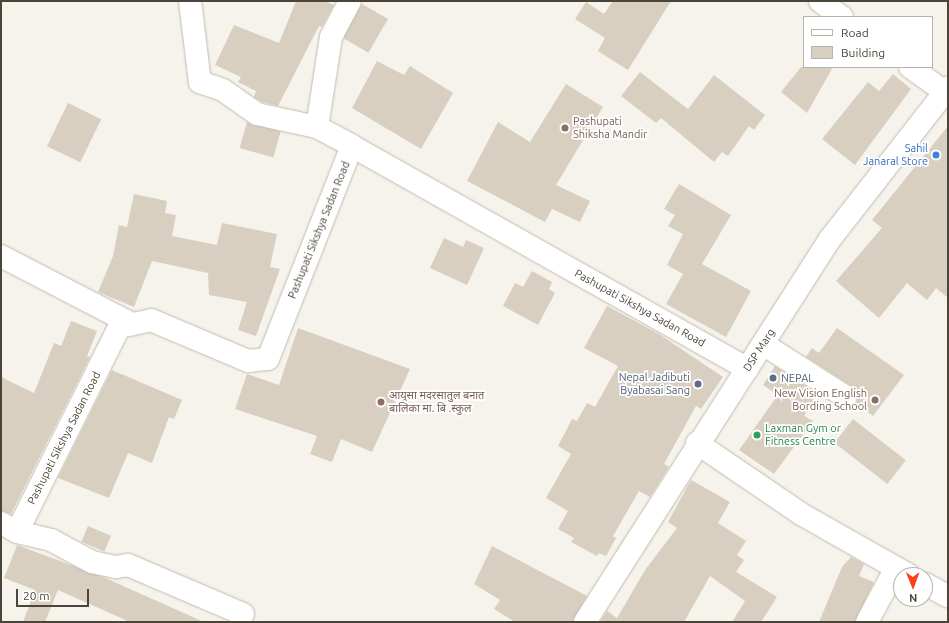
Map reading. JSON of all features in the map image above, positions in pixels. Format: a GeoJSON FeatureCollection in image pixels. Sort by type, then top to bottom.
{"type":"FeatureCollection","features":[{"type":"Feature","properties":{"kind":"street"},"geometry":{"type":"LineString","coordinates":[[190,1],[200,82],[223,90],[257,114],[317,127],[352,146]]}},
{"type":"Feature","properties":{"kind":"street"},"geometry":{"type":"LineString","coordinates":[[317,127],[331,37],[350,1]]}},
{"type":"Feature","properties":{"kind":"street"},"geometry":{"type":"LineString","coordinates":[[820,1],[841,16]]}},
{"type":"Feature","properties":{"kind":"street"},"geometry":{"type":"LineString","coordinates":[[912,68],[946,90]]}},
{"type":"Feature","properties":{"kind":"street","name":"DSP Marg"},"geometry":{"type":"LineString","coordinates":[[585,622],[697,443],[747,369],[830,239],[946,90]]}},
{"type":"Feature","properties":{"kind":"street","name":"Pashupati Sikshya Sadan Road"},"geometry":{"type":"LineString","coordinates":[[9,527],[119,327],[151,320],[248,361],[268,359],[352,146],[747,369]]}},
{"type":"Feature","properties":{"kind":"street"},"geometry":{"type":"LineString","coordinates":[[1,256],[132,324]]}},
{"type":"Feature","properties":{"kind":"street"},"geometry":{"type":"LineString","coordinates":[[763,344],[846,396]]}},
{"type":"Feature","properties":{"kind":"street"},"geometry":{"type":"LineString","coordinates":[[697,443],[801,514],[893,567]]}},
{"type":"Feature","properties":{"kind":"street"},"geometry":{"type":"LineString","coordinates":[[9,527],[51,540],[92,562],[116,567],[128,565],[243,614]]}},
{"type":"Feature","properties":{"kind":"street"},"geometry":{"type":"LineString","coordinates":[[867,622],[893,585]]}},
{"type":"Feature","properties":{"kind":"street"},"geometry":{"type":"LineString","coordinates":[[933,588],[948,596]]}},
{"type":"Feature","properties":{"kind":"building"},"geometry":{"type":"Polygon","coordinates":[[[296,1],[324,1],[334,5],[322,27],[319,26],[278,106],[262,102],[254,97],[256,91],[238,82],[241,77],[215,65],[234,25],[279,43],[296,1]]]}},
{"type":"Feature","properties":{"kind":"building"},"geometry":{"type":"Polygon","coordinates":[[[613,1],[671,1],[628,70],[598,51],[605,38],[575,19],[586,2],[604,14],[613,1]]]}},
{"type":"Feature","properties":{"kind":"building"},"geometry":{"type":"Polygon","coordinates":[[[362,4],[388,19],[368,53],[342,38],[362,4]]]}},
{"type":"Feature","properties":{"kind":"building"},"geometry":{"type":"Polygon","coordinates":[[[377,61],[404,75],[410,66],[453,93],[421,149],[352,108],[377,61]]]}},
{"type":"Feature","properties":{"kind":"building"},"geometry":{"type":"Polygon","coordinates":[[[801,67],[832,68],[807,113],[781,92],[801,67]]]}},
{"type":"Feature","properties":{"kind":"building"},"geometry":{"type":"Polygon","coordinates":[[[640,72],[688,109],[714,75],[765,115],[754,130],[749,126],[728,156],[722,152],[714,162],[661,118],[656,123],[621,96],[640,72]]]}},
{"type":"Feature","properties":{"kind":"building"},"geometry":{"type":"Polygon","coordinates":[[[893,74],[911,89],[855,165],[822,139],[868,82],[879,91],[893,74]]]}},
{"type":"Feature","properties":{"kind":"building"},"geometry":{"type":"Polygon","coordinates":[[[566,84],[603,107],[556,185],[590,201],[580,222],[552,209],[545,222],[467,181],[498,122],[530,142],[566,84]]]}},
{"type":"Feature","properties":{"kind":"building"},"geometry":{"type":"Polygon","coordinates":[[[68,103],[101,119],[80,162],[47,146],[68,103]]]}},
{"type":"Feature","properties":{"kind":"building"},"geometry":{"type":"Polygon","coordinates":[[[247,122],[281,132],[273,158],[240,148],[247,122]]]}},
{"type":"Feature","properties":{"kind":"building"},"geometry":{"type":"Polygon","coordinates":[[[948,126],[948,298],[936,288],[927,300],[907,283],[879,318],[836,281],[882,228],[872,220],[948,126]]]}},
{"type":"Feature","properties":{"kind":"building"},"geometry":{"type":"Polygon","coordinates":[[[679,184],[731,215],[702,264],[751,291],[726,337],[666,304],[683,274],[667,265],[683,234],[668,226],[675,215],[664,209],[679,184]]]}},
{"type":"Feature","properties":{"kind":"building"},"geometry":{"type":"Polygon","coordinates":[[[134,194],[167,201],[165,213],[176,215],[172,236],[217,245],[222,223],[277,234],[270,267],[280,269],[256,336],[238,330],[247,302],[209,295],[208,273],[152,261],[134,307],[98,292],[113,256],[119,225],[127,227],[134,194]]]}},
{"type":"Feature","properties":{"kind":"building"},"geometry":{"type":"Polygon","coordinates":[[[444,238],[463,247],[466,240],[484,248],[467,285],[430,268],[444,238]]]}},
{"type":"Feature","properties":{"kind":"building"},"geometry":{"type":"Polygon","coordinates":[[[532,271],[552,282],[549,289],[555,293],[538,325],[503,306],[515,283],[523,287],[532,271]]]}},
{"type":"Feature","properties":{"kind":"building"},"geometry":{"type":"Polygon","coordinates":[[[607,306],[659,334],[723,377],[701,409],[696,406],[664,464],[669,467],[650,497],[639,491],[613,536],[616,538],[606,556],[599,553],[597,556],[571,542],[574,538],[558,529],[568,511],[546,498],[571,454],[558,446],[572,419],[577,421],[587,403],[595,407],[618,366],[584,348],[607,306]]]}},
{"type":"Feature","properties":{"kind":"building"},"geometry":{"type":"Polygon","coordinates":[[[71,321],[97,331],[87,356],[90,357],[11,514],[1,511],[1,377],[34,393],[54,343],[61,346],[71,321]]]}},
{"type":"Feature","properties":{"kind":"building"},"geometry":{"type":"Polygon","coordinates":[[[298,328],[410,369],[372,452],[341,439],[332,462],[310,454],[317,436],[235,409],[247,374],[279,385],[298,328]]]}},
{"type":"Feature","properties":{"kind":"building"},"geometry":{"type":"Polygon","coordinates":[[[837,328],[904,375],[873,416],[857,403],[857,392],[853,387],[806,357],[812,348],[819,353],[837,328]]]}},
{"type":"Feature","properties":{"kind":"building"},"geometry":{"type":"Polygon","coordinates":[[[775,366],[818,394],[804,416],[813,421],[774,474],[739,450],[778,395],[763,385],[775,366]]]}},
{"type":"Feature","properties":{"kind":"building"},"geometry":{"type":"Polygon","coordinates":[[[112,370],[182,400],[174,419],[169,417],[152,463],[128,453],[109,498],[58,478],[112,370]]]}},
{"type":"Feature","properties":{"kind":"building"},"geometry":{"type":"Polygon","coordinates":[[[853,419],[906,460],[887,484],[835,443],[853,419]]]}},
{"type":"Feature","properties":{"kind":"building"},"geometry":{"type":"Polygon","coordinates":[[[691,480],[730,502],[718,523],[746,541],[737,555],[744,560],[736,572],[777,597],[761,622],[732,622],[745,601],[710,576],[684,622],[600,622],[607,611],[617,618],[645,570],[677,528],[668,522],[691,480]]]}},
{"type":"Feature","properties":{"kind":"building"},"geometry":{"type":"Polygon","coordinates":[[[88,526],[111,536],[104,551],[81,542],[88,526]]]}},
{"type":"Feature","properties":{"kind":"building"},"geometry":{"type":"Polygon","coordinates":[[[17,545],[103,577],[204,622],[130,622],[58,590],[45,622],[23,622],[35,590],[4,578],[17,545]]]}},
{"type":"Feature","properties":{"kind":"building"},"geometry":{"type":"Polygon","coordinates":[[[492,546],[587,596],[573,622],[515,622],[494,609],[500,600],[474,584],[492,546]]]}},
{"type":"Feature","properties":{"kind":"building"},"geometry":{"type":"Polygon","coordinates":[[[851,557],[864,564],[859,576],[874,582],[855,622],[819,622],[842,567],[851,557]]]}},
{"type":"Feature","properties":{"kind":"place","name":"Pashupati Shiksha Mandir"},"geometry":{"type":"Point","coordinates":[565,128]}},
{"type":"Feature","properties":{"kind":"place","name":"Sahil Janaral Store"},"geometry":{"type":"Point","coordinates":[936,155]}},
{"type":"Feature","properties":{"kind":"place","name":"NEPAL"},"geometry":{"type":"Point","coordinates":[773,378]}},
{"type":"Feature","properties":{"kind":"place","name":"Nepal Jadibuti Byabasai Sang"},"geometry":{"type":"Point","coordinates":[698,384]}},
{"type":"Feature","properties":{"kind":"place","name":"New Vision English Bording School"},"geometry":{"type":"Point","coordinates":[875,400]}},
{"type":"Feature","properties":{"kind":"place","name":"आयुसा मदरसातुल बनात बालिका मा. बि .स्कुल"},"geometry":{"type":"Point","coordinates":[381,402]}},
{"type":"Feature","properties":{"kind":"place","name":"Laxman Gym or Fitness Centre"},"geometry":{"type":"Point","coordinates":[757,435]}}]}
